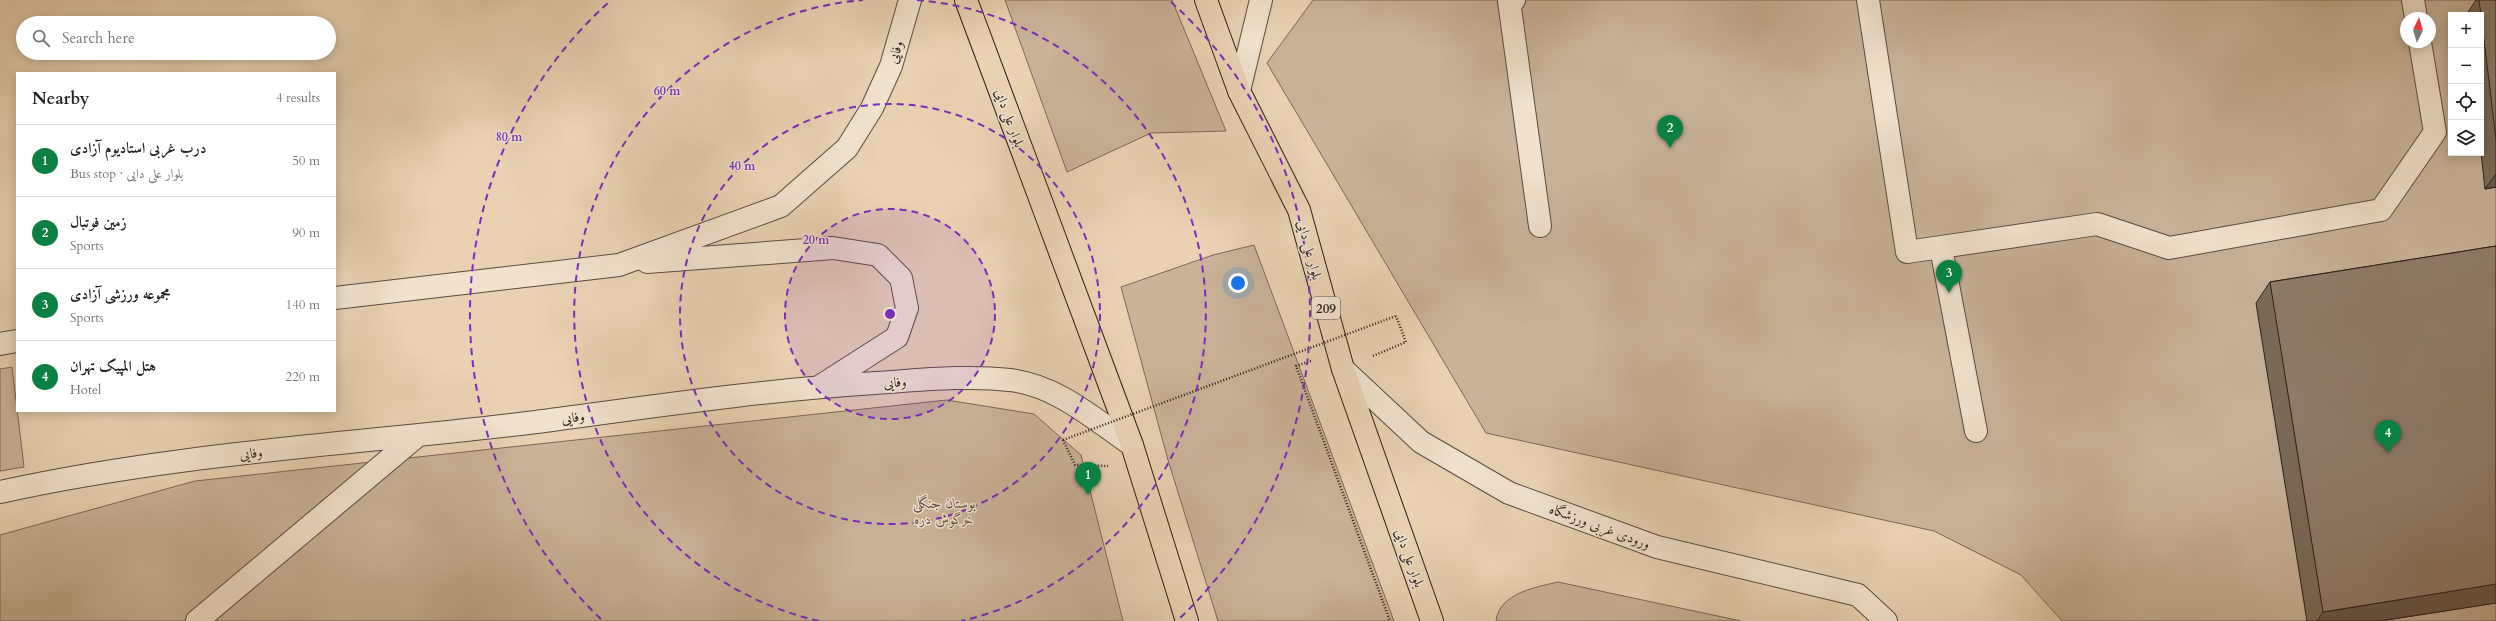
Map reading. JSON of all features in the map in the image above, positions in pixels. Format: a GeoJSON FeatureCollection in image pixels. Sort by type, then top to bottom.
{"type":"FeatureCollection","features":[{"type":"Feature","properties":{"kind":"main road","name":"بلوار علی دایی"},"geometry":{"type":"LineString","coordinates":[[966,0],[1132,444],[1187,621]]}},
{"type":"Feature","properties":{"kind":"main road","name":"بلوار علی دایی"},"geometry":{"type":"LineString","coordinates":[[1206,0],[1239,91],[1299,210],[1340,360],[1432,621]]}},
{"type":"Feature","properties":{"kind":"street","name":"وفایی"},"geometry":{"type":"LineString","coordinates":[[336,298],[619,265],[781,206],[847,148],[872,108],[891,66],[910,0]]}},
{"type":"Feature","properties":{"kind":"street"},"geometry":{"type":"LineString","coordinates":[[1239,91],[1261,0]]}},
{"type":"Feature","properties":{"kind":"street"},"geometry":{"type":"LineString","coordinates":[[1514,0],[1509,1],[1540,226]]}},
{"type":"Feature","properties":{"kind":"street"},"geometry":{"type":"LineString","coordinates":[[1868,0],[1907,252],[2097,224],[2169,248],[2381,210],[2435,132],[2421,48]]}},
{"type":"Feature","properties":{"kind":"street"},"geometry":{"type":"LineString","coordinates":[[2413,0],[2415,12]]}},
{"type":"Feature","properties":{"kind":"street"},"geometry":{"type":"LineString","coordinates":[[619,265],[833,248],[878,255],[901,278],[907,308],[897,338],[819,386]]}},
{"type":"Feature","properties":{"kind":"street"},"geometry":{"type":"LineString","coordinates":[[1942,248],[1976,431]]}},
{"type":"Feature","properties":{"kind":"street"},"geometry":{"type":"LineString","coordinates":[[0,344],[16,341]]}},
{"type":"Feature","properties":{"kind":"street","name":"ورودی غربی ورزشگاه"},"geometry":{"type":"LineString","coordinates":[[1340,360],[1421,442],[1508,493],[1657,547],[1858,595],[1886,621]]}},
{"type":"Feature","properties":{"kind":"street","name":"وفایی"},"geometry":{"type":"LineString","coordinates":[[0,492],[63,478],[196,459],[418,436],[819,386],[960,378],[1013,380],[1054,392],[1132,444]]}},
{"type":"Feature","properties":{"kind":"street"},"geometry":{"type":"LineString","coordinates":[[197,621],[418,436]]}},
{"type":"Feature","properties":{"kind":"path"},"geometry":{"type":"LineString","coordinates":[[1075,465],[1063,440],[1396,316],[1406,342]]}},
{"type":"Feature","properties":{"kind":"path"},"geometry":{"type":"LineString","coordinates":[[1340,360],[1296,366],[1390,621]]}},
{"type":"Feature","properties":{"kind":"green space"},"geometry":{"type":"Polygon","coordinates":[[[1005,0],[1172,0],[1226,131],[1151,133],[1067,172],[1005,0]]]}},
{"type":"Feature","properties":{"kind":"green space"},"geometry":{"type":"Polygon","coordinates":[[[1313,0],[2496,0],[2496,621],[2062,621],[2021,575],[1934,531],[1486,433],[1267,63],[1313,0]]]}},
{"type":"Feature","properties":{"kind":"green space"},"geometry":{"type":"Polygon","coordinates":[[[1254,245],[1394,621],[1218,621],[1168,460],[1121,287],[1213,255],[1254,245]]]}},
{"type":"Feature","properties":{"kind":"green space"},"geometry":{"type":"Polygon","coordinates":[[[12,367],[16,412],[17,412],[24,467],[0,471],[0,369],[12,367]]]}},
{"type":"Feature","properties":{"kind":"green space","name":"بوستان جنگلی خرگوش دره"},"geometry":{"type":"Polygon","coordinates":[[[947,400],[1034,414],[1081,455],[1123,621],[0,621],[0,535],[195,481],[947,400]]]}},
{"type":"Feature","properties":{"kind":"green space"},"geometry":{"type":"Polygon","coordinates":[[[1558,582],[1741,621],[1496,621],[1499,611],[1511,598],[1530,589],[1558,582]]]}},
{"type":"Feature","properties":{"kind":"building"},"geometry":{"type":"Polygon","coordinates":[[[2479,0],[2496,0],[2496,139],[2484,40],[2484,12],[2481,12],[2479,0]]]}},
{"type":"Feature","properties":{"kind":"building"},"geometry":{"type":"Polygon","coordinates":[[[2496,246],[2496,584],[2323,612],[2270,282],[2496,246]]]}},
{"type":"Feature","properties":{"kind":"place","name":"زمین فوتبال"},"geometry":{"type":"Point","coordinates":[1670,148]}},
{"type":"Feature","properties":{"kind":"place","name":"مجموعه ورزشی آزادی"},"geometry":{"type":"Point","coordinates":[1949,293]}},
{"type":"Feature","properties":{"kind":"place","name":"هتل المپیک تهران"},"geometry":{"type":"Point","coordinates":[2388,453]}},
{"type":"Feature","properties":{"kind":"place","name":"درب غربی استادیوم آزادی"},"geometry":{"type":"Point","coordinates":[1088,495]}}]}
